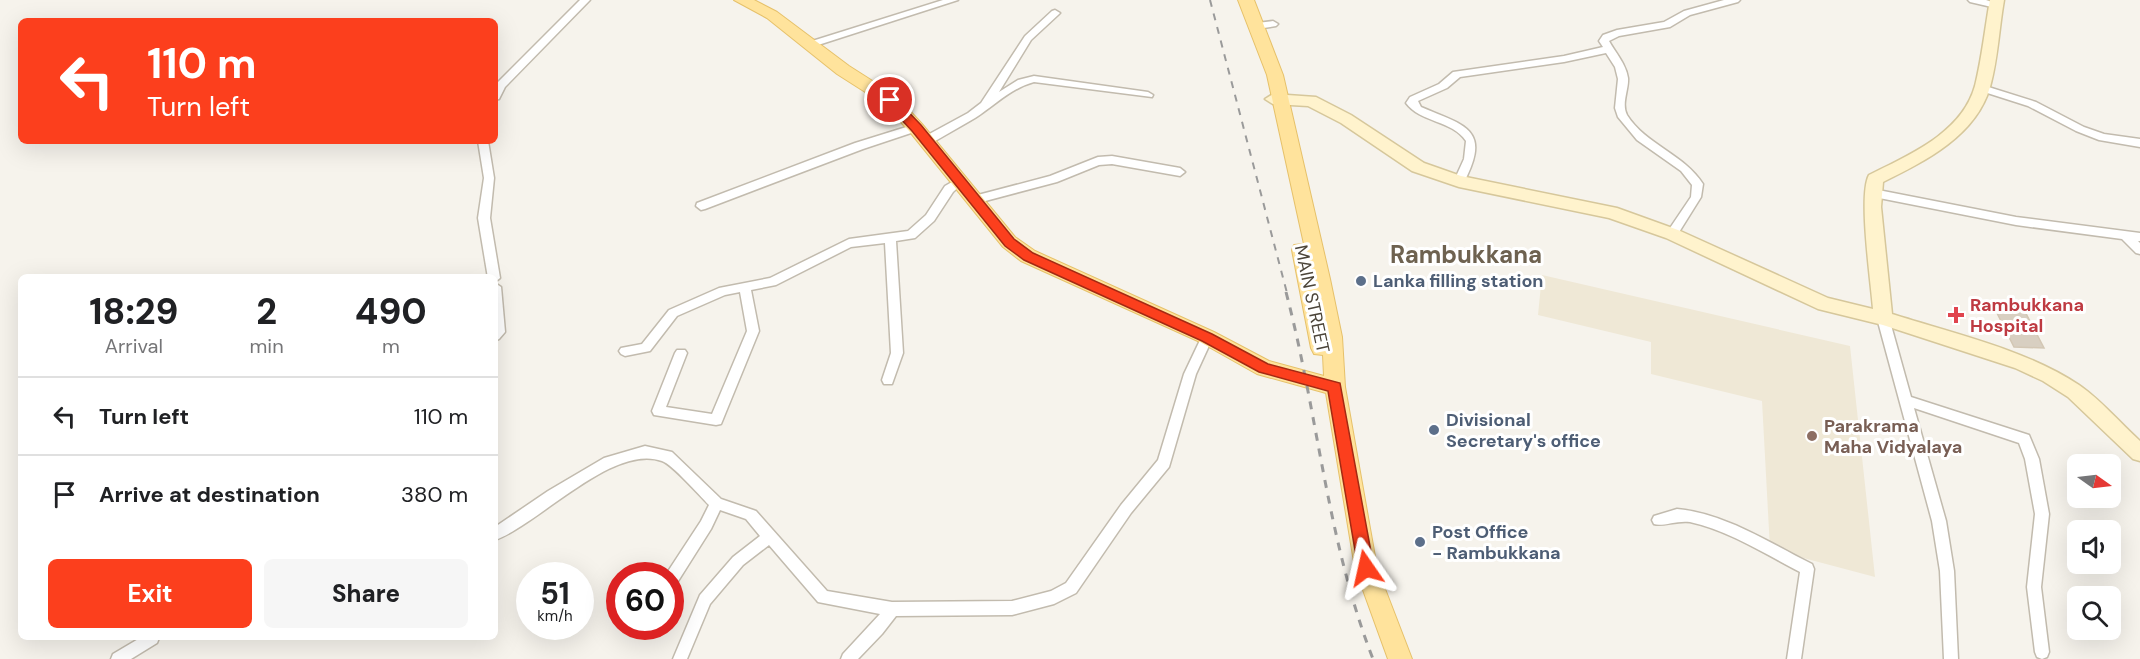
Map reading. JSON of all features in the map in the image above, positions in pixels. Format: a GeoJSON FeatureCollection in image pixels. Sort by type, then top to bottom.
{"type":"FeatureCollection","features":[{"type":"Feature","properties":{"kind":"main road"},"geometry":{"type":"LineString","coordinates":[[742,0],[772,15],[843,70],[890,100],[921,134],[1009,243],[1028,256],[1207,338],[1264,368],[1335,387]]}},
{"type":"Feature","properties":{"kind":"main road","name":"MAIN STREET"},"geometry":{"type":"LineString","coordinates":[[1236,0],[1276,99]]}},
{"type":"Feature","properties":{"kind":"main road","name":"MAIN STREET"},"geometry":{"type":"LineString","coordinates":[[1246,0],[1265,25],[1318,337],[1335,387],[1366,568],[1400,659]]}},
{"type":"Feature","properties":{"kind":"street"},"geometry":{"type":"LineString","coordinates":[[498,91],[501,85],[585,0]]}},
{"type":"Feature","properties":{"kind":"street"},"geometry":{"type":"LineString","coordinates":[[812,44],[953,0]]}},
{"type":"Feature","properties":{"kind":"street"},"geometry":{"type":"LineString","coordinates":[[1672,234],[1696,197],[1698,184],[1685,168],[1641,137],[1622,115],[1620,108],[1623,79],[1620,67],[1604,40],[1617,33],[1667,25],[1687,13],[1735,0]]}},
{"type":"Feature","properties":{"kind":"street"},"geometry":{"type":"LineString","coordinates":[[1951,659],[1947,571],[1940,521],[1883,318],[1873,193],[1875,179],[1880,174],[1923,155],[1963,123],[1982,88],[1997,3],[1973,0]]}},
{"type":"Feature","properties":{"kind":"street"},"geometry":{"type":"LineString","coordinates":[[985,105],[1028,38],[1055,13]]}},
{"type":"Feature","properties":{"kind":"street"},"geometry":{"type":"LineString","coordinates":[[1458,181],[1469,159],[1471,141],[1463,129],[1417,109],[1411,103],[1414,99],[1443,86],[1456,74],[1564,59],[1610,49]]}},
{"type":"Feature","properties":{"kind":"street"},"geometry":{"type":"LineString","coordinates":[[701,206],[859,146],[921,134],[972,115],[1022,82],[1034,79],[1148,95]]}},
{"type":"Feature","properties":{"kind":"street"},"geometry":{"type":"LineString","coordinates":[[1982,88],[2032,104],[2080,129],[2103,137],[2140,143]]}},
{"type":"Feature","properties":{"kind":"street"},"geometry":{"type":"LineString","coordinates":[[1276,99],[1311,101],[1346,119],[1418,167],[1458,181],[1611,212],[1672,234],[1824,304],[1883,318],[2021,363],[2050,376],[2075,392],[2140,453]]}},
{"type":"Feature","properties":{"kind":"street"},"geometry":{"type":"LineString","coordinates":[[483,144],[489,178],[484,218],[493,274]]}},
{"type":"Feature","properties":{"kind":"street"},"geometry":{"type":"LineString","coordinates":[[974,200],[1053,179],[1098,161],[1112,160],[1180,172]]}},
{"type":"Feature","properties":{"kind":"street"},"geometry":{"type":"LineString","coordinates":[[625,351],[646,348],[673,312],[723,291],[772,282],[849,243],[911,235],[930,218],[949,189],[959,182]]}},
{"type":"Feature","properties":{"kind":"street"},"geometry":{"type":"LineString","coordinates":[[1873,193],[2016,221],[2140,237]]}},
{"type":"Feature","properties":{"kind":"street"},"geometry":{"type":"LineString","coordinates":[[2127,237],[2140,250]]}},
{"type":"Feature","properties":{"kind":"street"},"geometry":{"type":"LineString","coordinates":[[888,380],[897,353],[890,238]]}},
{"type":"Feature","properties":{"kind":"street"},"geometry":{"type":"LineString","coordinates":[[681,353],[657,411],[716,420],[753,331],[745,288]]}},
{"type":"Feature","properties":{"kind":"street"},"geometry":{"type":"LineString","coordinates":[[498,533],[553,495],[609,462],[645,452],[667,456],[716,503],[751,515],[823,597],[892,609],[1012,608],[1054,597],[1071,588],[1126,509],[1164,463],[1190,374],[1207,338]]}},
{"type":"Feature","properties":{"kind":"street"},"geometry":{"type":"LineString","coordinates":[[1908,401],[2024,439],[2032,459],[2042,513],[2034,587],[2042,652]]}},
{"type":"Feature","properties":{"kind":"street"},"geometry":{"type":"LineString","coordinates":[[683,562],[706,525],[716,503]]}},
{"type":"Feature","properties":{"kind":"street"},"geometry":{"type":"LineString","coordinates":[[1659,520],[1677,515],[1693,516],[1756,543],[1807,569],[1794,659]]}},
{"type":"Feature","properties":{"kind":"street"},"geometry":{"type":"LineString","coordinates":[[680,659],[705,600],[738,561],[770,537]]}},
{"type":"Feature","properties":{"kind":"street"},"geometry":{"type":"LineString","coordinates":[[848,659],[877,629],[892,609]]}},
{"type":"Feature","properties":{"kind":"street"},"geometry":{"type":"LineString","coordinates":[[118,659],[149,640]]}},
{"type":"Feature","properties":{"kind":"shaded area","name":"Parakrama Maha Vidyalaya"},"geometry":{"type":"Polygon","coordinates":[[[1542,275],[1850,346],[1875,577],[1770,549],[1762,401],[1651,374],[1651,342],[1538,315],[1542,275]]]}},
{"type":"Feature","properties":{"kind":"building"},"geometry":{"type":"Polygon","coordinates":[[[1991,301],[2020,302],[2044,348],[2014,347],[1991,301]]]}},
{"type":"Feature","properties":{"kind":"railway"},"geometry":{"type":"LineString","coordinates":[[1210,0],[1287,293]]}},
{"type":"Feature","properties":{"kind":"railway"},"geometry":{"type":"LineString","coordinates":[[1286,292],[1344,569],[1373,659]]}},
{"type":"Feature","properties":{"kind":"place","name":"Lanka filling station"},"geometry":{"type":"Point","coordinates":[1361,281]}},
{"type":"Feature","properties":{"kind":"place","name":"Rambukkana Hospital"},"geometry":{"type":"Point","coordinates":[1956,315]}},
{"type":"Feature","properties":{"kind":"place","name":"Divisional Secretary's office"},"geometry":{"type":"Point","coordinates":[1434,430]}},
{"type":"Feature","properties":{"kind":"place","name":"Parakrama Maha Vidyalaya"},"geometry":{"type":"Point","coordinates":[1812,436]}},
{"type":"Feature","properties":{"kind":"place","name":"Post Office - Rambukkana"},"geometry":{"type":"Point","coordinates":[1420,542]}},
{"type":"Feature","properties":{"kind":"district","name":"Rambukkana"},"geometry":{"type":"Point","coordinates":[1466,254]}},
{"type":"Feature","properties":{"kind":"route"},"geometry":{"type":"LineString","coordinates":[[890,100],[916,128],[1009,243],[1028,256],[1207,338],[1264,368],[1305,381],[1335,387],[1366,568]]}}]}
